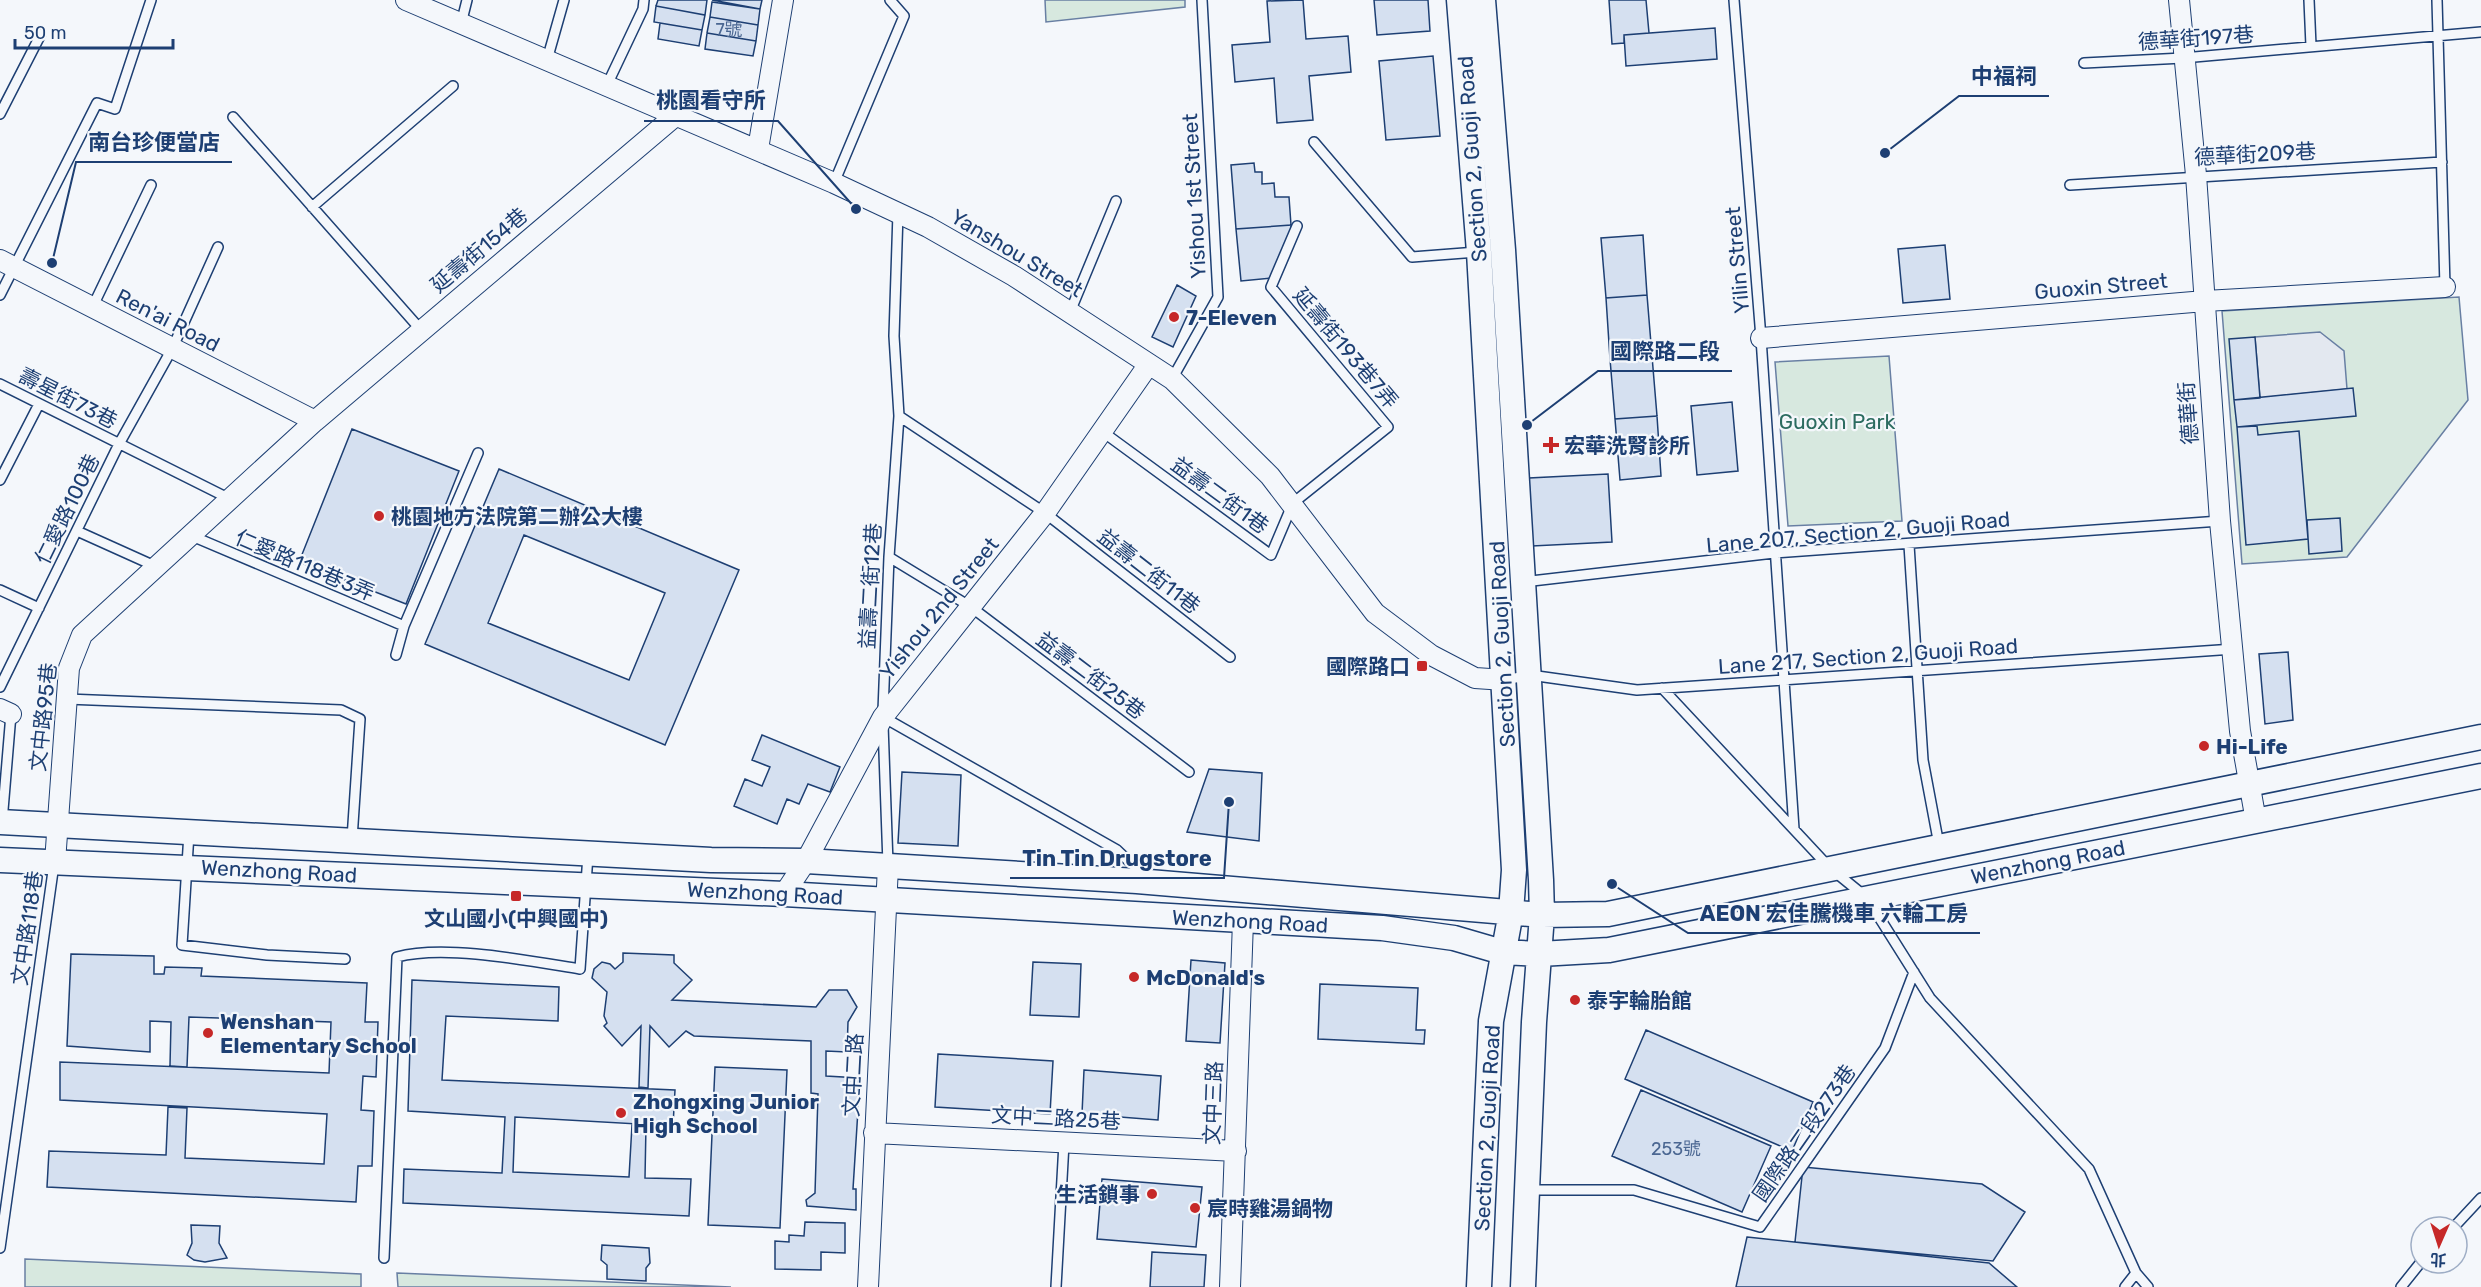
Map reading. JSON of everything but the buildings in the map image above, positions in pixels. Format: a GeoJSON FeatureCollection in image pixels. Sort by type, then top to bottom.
{"type":"FeatureCollection","features":[{"type":"Feature","properties":{"kind":"street","name":"Yanshou Street"},"geometry":{"type":"LineString","coordinates":[[406,0],[675,116],[758,149],[898,213],[973,251],[1172,379],[1228,433],[1293,503],[1338,568],[1375,613],[1431,655],[1475,678],[1505,680]]}},
{"type":"Feature","properties":{"kind":"street"},"geometry":{"type":"LineString","coordinates":[[758,149],[783,0]]}},
{"type":"Feature","properties":{"kind":"street","name":"Section 2, Guoji Road"},"geometry":{"type":"LineString","coordinates":[[1459,0],[1479,252],[1511,583],[1530,675],[1542,915],[1534,1022],[1523,1287]]}},
{"type":"Feature","properties":{"kind":"street","name":"Section 2, Guoji Road"},"geometry":{"type":"LineString","coordinates":[[1479,1287],[1491,1021],[1511,912],[1514,857],[1505,680],[1511,583],[1503,250],[1483,0]]}},
{"type":"Feature","properties":{"kind":"street","name":"德華街"},"geometry":{"type":"LineString","coordinates":[[2179,0],[2196,175],[2220,521],[2234,649],[2240,731],[2256,821]]}},
{"type":"Feature","properties":{"kind":"street","name":"延壽街154巷"},"geometry":{"type":"LineString","coordinates":[[232,500],[315,421],[675,116]]}},
{"type":"Feature","properties":{"kind":"street","name":"Ren'ai Road"},"geometry":{"type":"LineString","coordinates":[[8,264],[315,421]]}},
{"type":"Feature","properties":{"kind":"street","name":"Guoxin Street"},"geometry":{"type":"LineString","coordinates":[[1761,338],[2205,302],[2445,287]]}},
{"type":"Feature","properties":{"kind":"street","name":"Yishou 2nd Street"},"geometry":{"type":"LineString","coordinates":[[784,894],[806,861],[883,717],[1045,513],[1149,364]]}},
{"type":"Feature","properties":{"kind":"street","name":"文中路95巷"},"geometry":{"type":"LineString","coordinates":[[55,862],[69,668],[82,635],[232,500]]}},
{"type":"Feature","properties":{"kind":"street","name":"Wenzhong Road"},"geometry":{"type":"LineString","coordinates":[[1,822],[711,860],[806,861],[1137,881],[1542,915],[1608,914],[1829,867],[2481,737]]}},
{"type":"Feature","properties":{"kind":"street","name":"Wenzhong Road"},"geometry":{"type":"LineString","coordinates":[[0,860],[886,899],[1382,928],[1454,938],[1502,952],[1540,954],[1609,950],[2481,776]]}},
{"type":"Feature","properties":{"kind":"street","name":"文中二路"},"geometry":{"type":"LineString","coordinates":[[868,1287],[888,866]]}},
{"type":"Feature","properties":{"kind":"street","name":"文中三路"},"geometry":{"type":"LineString","coordinates":[[1230,1287],[1243,921]]}},
{"type":"Feature","properties":{"kind":"street","name":"文中二路25巷"},"geometry":{"type":"LineString","coordinates":[[874,1133],[1236,1151]]}},
{"type":"Feature","properties":{"kind":"lane"},"geometry":{"type":"LineString","coordinates":[[0,295],[8,264],[97,103],[115,109],[151,0]]}},
{"type":"Feature","properties":{"kind":"lane"},"geometry":{"type":"LineString","coordinates":[[461,24],[467,0]]}},
{"type":"Feature","properties":{"kind":"lane"},"geometry":{"type":"LineString","coordinates":[[547,60],[564,0]]}},
{"type":"Feature","properties":{"kind":"lane"},"geometry":{"type":"LineString","coordinates":[[607,85],[643,9],[644,0]]}},
{"type":"Feature","properties":{"kind":"lane"},"geometry":{"type":"LineString","coordinates":[[834,183],[904,16],[890,0]]}},
{"type":"Feature","properties":{"kind":"lane","name":"Yishou 1st Street"},"geometry":{"type":"LineString","coordinates":[[1172,379],[1218,297],[1202,0]]}},
{"type":"Feature","properties":{"kind":"lane","name":"Yilin Street"},"geometry":{"type":"LineString","coordinates":[[1734,0],[1761,338],[1794,829]]}},
{"type":"Feature","properties":{"kind":"lane"},"geometry":{"type":"LineString","coordinates":[[2309,0],[2311,46]]}},
{"type":"Feature","properties":{"kind":"lane"},"geometry":{"type":"LineString","coordinates":[[2437,0],[2440,35],[2445,287]]}},
{"type":"Feature","properties":{"kind":"lane","name":"德華街197巷"},"geometry":{"type":"LineString","coordinates":[[2084,63],[2183,58],[2481,32]]}},
{"type":"Feature","properties":{"kind":"lane"},"geometry":{"type":"LineString","coordinates":[[0,114],[41,34]]}},
{"type":"Feature","properties":{"kind":"lane"},"geometry":{"type":"LineString","coordinates":[[312,207],[453,86]]}},
{"type":"Feature","properties":{"kind":"lane"},"geometry":{"type":"LineString","coordinates":[[233,117],[422,330]]}},
{"type":"Feature","properties":{"kind":"lane"},"geometry":{"type":"LineString","coordinates":[[1314,142],[1412,257],[1479,252]]}},
{"type":"Feature","properties":{"kind":"lane","name":"德華街209巷"},"geometry":{"type":"LineString","coordinates":[[2070,185],[2196,175],[2442,162]]}},
{"type":"Feature","properties":{"kind":"lane"},"geometry":{"type":"LineString","coordinates":[[92,308],[151,185]]}},
{"type":"Feature","properties":{"kind":"lane"},"geometry":{"type":"LineString","coordinates":[[1070,312],[1116,201]]}},
{"type":"Feature","properties":{"kind":"lane","name":"益壽二街12巷"},"geometry":{"type":"LineString","coordinates":[[888,866],[883,717],[889,557],[898,416],[894,336],[898,213]]}},
{"type":"Feature","properties":{"kind":"lane","name":"延壽街193巷7弄"},"geometry":{"type":"LineString","coordinates":[[1293,503],[1388,427],[1271,287],[1297,226]]}},
{"type":"Feature","properties":{"kind":"lane","name":"仁愛路100巷"},"geometry":{"type":"LineString","coordinates":[[0,687],[119,444],[171,349],[218,247]]}},
{"type":"Feature","properties":{"kind":"lane","name":"壽星街73巷"},"geometry":{"type":"LineString","coordinates":[[0,384],[232,500]]}},
{"type":"Feature","properties":{"kind":"lane"},"geometry":{"type":"LineString","coordinates":[[0,480],[39,404]]}},
{"type":"Feature","properties":{"kind":"lane"},"geometry":{"type":"LineString","coordinates":[[898,416],[1045,513]]}},
{"type":"Feature","properties":{"kind":"lane","name":"益壽二街1巷"},"geometry":{"type":"LineString","coordinates":[[1103,432],[1271,555],[1293,503]]}},
{"type":"Feature","properties":{"kind":"lane"},"geometry":{"type":"LineString","coordinates":[[396,655],[404,626],[478,453]]}},
{"type":"Feature","properties":{"kind":"lane","name":"益壽二街11巷"},"geometry":{"type":"LineString","coordinates":[[1045,513],[1230,657]]}},
{"type":"Feature","properties":{"kind":"lane","name":"Lane 207, Section 2, Guoji Road"},"geometry":{"type":"LineString","coordinates":[[1511,583],[1774,553],[2220,521]]}},
{"type":"Feature","properties":{"kind":"lane"},"geometry":{"type":"LineString","coordinates":[[77,531],[158,567]]}},
{"type":"Feature","properties":{"kind":"lane","name":"仁愛路118巷3弄"},"geometry":{"type":"LineString","coordinates":[[192,536],[404,626]]}},
{"type":"Feature","properties":{"kind":"lane"},"geometry":{"type":"LineString","coordinates":[[1909,545],[1923,760],[1939,845]]}},
{"type":"Feature","properties":{"kind":"lane","name":"益壽二街25巷"},"geometry":{"type":"LineString","coordinates":[[889,557],[971,607],[1189,772]]}},
{"type":"Feature","properties":{"kind":"lane"},"geometry":{"type":"LineString","coordinates":[[0,590],[39,608]]}},
{"type":"Feature","properties":{"kind":"lane","name":"Lane 217, Section 2, Guoji Road"},"geometry":{"type":"LineString","coordinates":[[1505,680],[1530,675],[1637,690],[2234,649]]}},
{"type":"Feature","properties":{"kind":"lane"},"geometry":{"type":"LineString","coordinates":[[1662,688],[1829,867],[1867,898],[1930,998],[2089,1169],[2136,1273],[2148,1287]]}},
{"type":"Feature","properties":{"kind":"lane"},"geometry":{"type":"LineString","coordinates":[[67,699],[341,710],[360,719],[352,841]]}},
{"type":"Feature","properties":{"kind":"lane"},"geometry":{"type":"LineString","coordinates":[[1,822],[6,712]]}},
{"type":"Feature","properties":{"kind":"lane"},"geometry":{"type":"LineString","coordinates":[[883,717],[1117,850],[1137,869],[1137,881]]}},
{"type":"Feature","properties":{"kind":"lane"},"geometry":{"type":"LineString","coordinates":[[189,832],[182,945],[267,955],[345,959]]}},
{"type":"Feature","properties":{"kind":"lane"},"geometry":{"type":"LineString","coordinates":[[384,1258],[397,957],[417,951],[513,958],[580,969],[588,852]]}},
{"type":"Feature","properties":{"kind":"lane","name":"文中路118巷"},"geometry":{"type":"LineString","coordinates":[[0,1248],[55,862]]}},
{"type":"Feature","properties":{"kind":"lane","name":"國際路二段273巷"},"geometry":{"type":"LineString","coordinates":[[1527,1190],[1634,1190],[1760,1227],[1885,1048],[1914,972]]}},
{"type":"Feature","properties":{"kind":"lane"},"geometry":{"type":"LineString","coordinates":[[1056,1287],[1064,1143]]}},
{"type":"Feature","properties":{"kind":"lane"},"geometry":{"type":"LineString","coordinates":[[2465,1215],[2481,1198]]}},
{"type":"Feature","properties":{"kind":"lane"},"geometry":{"type":"LineString","coordinates":[[2125,1287],[2136,1273]]}},
{"type":"Feature","properties":{"kind":"lane"},"geometry":{"type":"LineString","coordinates":[[2401,1287],[2411,1275]]}},
{"type":"Feature","properties":{"kind":"green space"},"geometry":{"type":"Polygon","coordinates":[[[1045,0],[1185,0],[1185,7],[1046,22],[1045,0]]]}},
{"type":"Feature","properties":{"kind":"green space"},"geometry":{"type":"Polygon","coordinates":[[[2459,297],[2468,400],[2347,557],[2242,564],[2222,311],[2459,297]]]}},
{"type":"Feature","properties":{"kind":"green space","name":"Guoxin Park"},"geometry":{"type":"Polygon","coordinates":[[[1889,356],[1902,521],[1788,526],[1775,362],[1889,356]]]}},
{"type":"Feature","properties":{"kind":"green space"},"geometry":{"type":"Polygon","coordinates":[[[25,1259],[361,1274],[361,1287],[25,1287],[25,1259]]]}},
{"type":"Feature","properties":{"kind":"green space"},"geometry":{"type":"Polygon","coordinates":[[[397,1273],[731,1287],[398,1287],[397,1273]]]}},
{"type":"Feature","properties":{"kind":"shaded area"},"geometry":{"type":"Polygon","coordinates":[[[2320,332],[2344,351],[2347,389],[2260,398],[2255,337],[2320,332]]]}},
{"type":"Feature","properties":{"kind":"place","name":"中福祠"},"geometry":{"type":"Point","coordinates":[1885,153]}},
{"type":"Feature","properties":{"kind":"place","name":"桃園看守所"},"geometry":{"type":"Point","coordinates":[856,209]}},
{"type":"Feature","properties":{"kind":"place","name":"南台珍便當店"},"geometry":{"type":"Point","coordinates":[52,263]}},
{"type":"Feature","properties":{"kind":"place","name":"7-Eleven"},"geometry":{"type":"Point","coordinates":[1174,317]}},
{"type":"Feature","properties":{"kind":"place","name":"國際路二段"},"geometry":{"type":"Point","coordinates":[1527,425]}},
{"type":"Feature","properties":{"kind":"place","name":"宏華洗腎診所"},"geometry":{"type":"Point","coordinates":[1551,445]}},
{"type":"Feature","properties":{"kind":"place","name":"桃園地方法院第二辦公大樓"},"geometry":{"type":"Point","coordinates":[379,516]}},
{"type":"Feature","properties":{"kind":"place","name":"國際路口"},"geometry":{"type":"Point","coordinates":[1422,666]}},
{"type":"Feature","properties":{"kind":"place","name":"Hi-Life"},"geometry":{"type":"Point","coordinates":[2204,746]}},
{"type":"Feature","properties":{"kind":"place","name":"Tin Tin Drugstore"},"geometry":{"type":"Point","coordinates":[1229,802]}},
{"type":"Feature","properties":{"kind":"place","name":"AEON 宏佳騰機車 六輪工房"},"geometry":{"type":"Point","coordinates":[1612,884]}},
{"type":"Feature","properties":{"kind":"place","name":"文山國小(中興國中)"},"geometry":{"type":"Point","coordinates":[516,896]}},
{"type":"Feature","properties":{"kind":"place","name":"McDonald's"},"geometry":{"type":"Point","coordinates":[1134,977]}},
{"type":"Feature","properties":{"kind":"place","name":"泰宇輪胎館"},"geometry":{"type":"Point","coordinates":[1575,1000]}},
{"type":"Feature","properties":{"kind":"place","name":"Wenshan Elementary School"},"geometry":{"type":"Point","coordinates":[208,1033]}},
{"type":"Feature","properties":{"kind":"place","name":"Zhongxing Junior High School"},"geometry":{"type":"Point","coordinates":[621,1113]}},
{"type":"Feature","properties":{"kind":"place","name":"生活鎖事"},"geometry":{"type":"Point","coordinates":[1152,1194]}},
{"type":"Feature","properties":{"kind":"place","name":"宸時雞湯鍋物"},"geometry":{"type":"Point","coordinates":[1195,1208]}}]}
